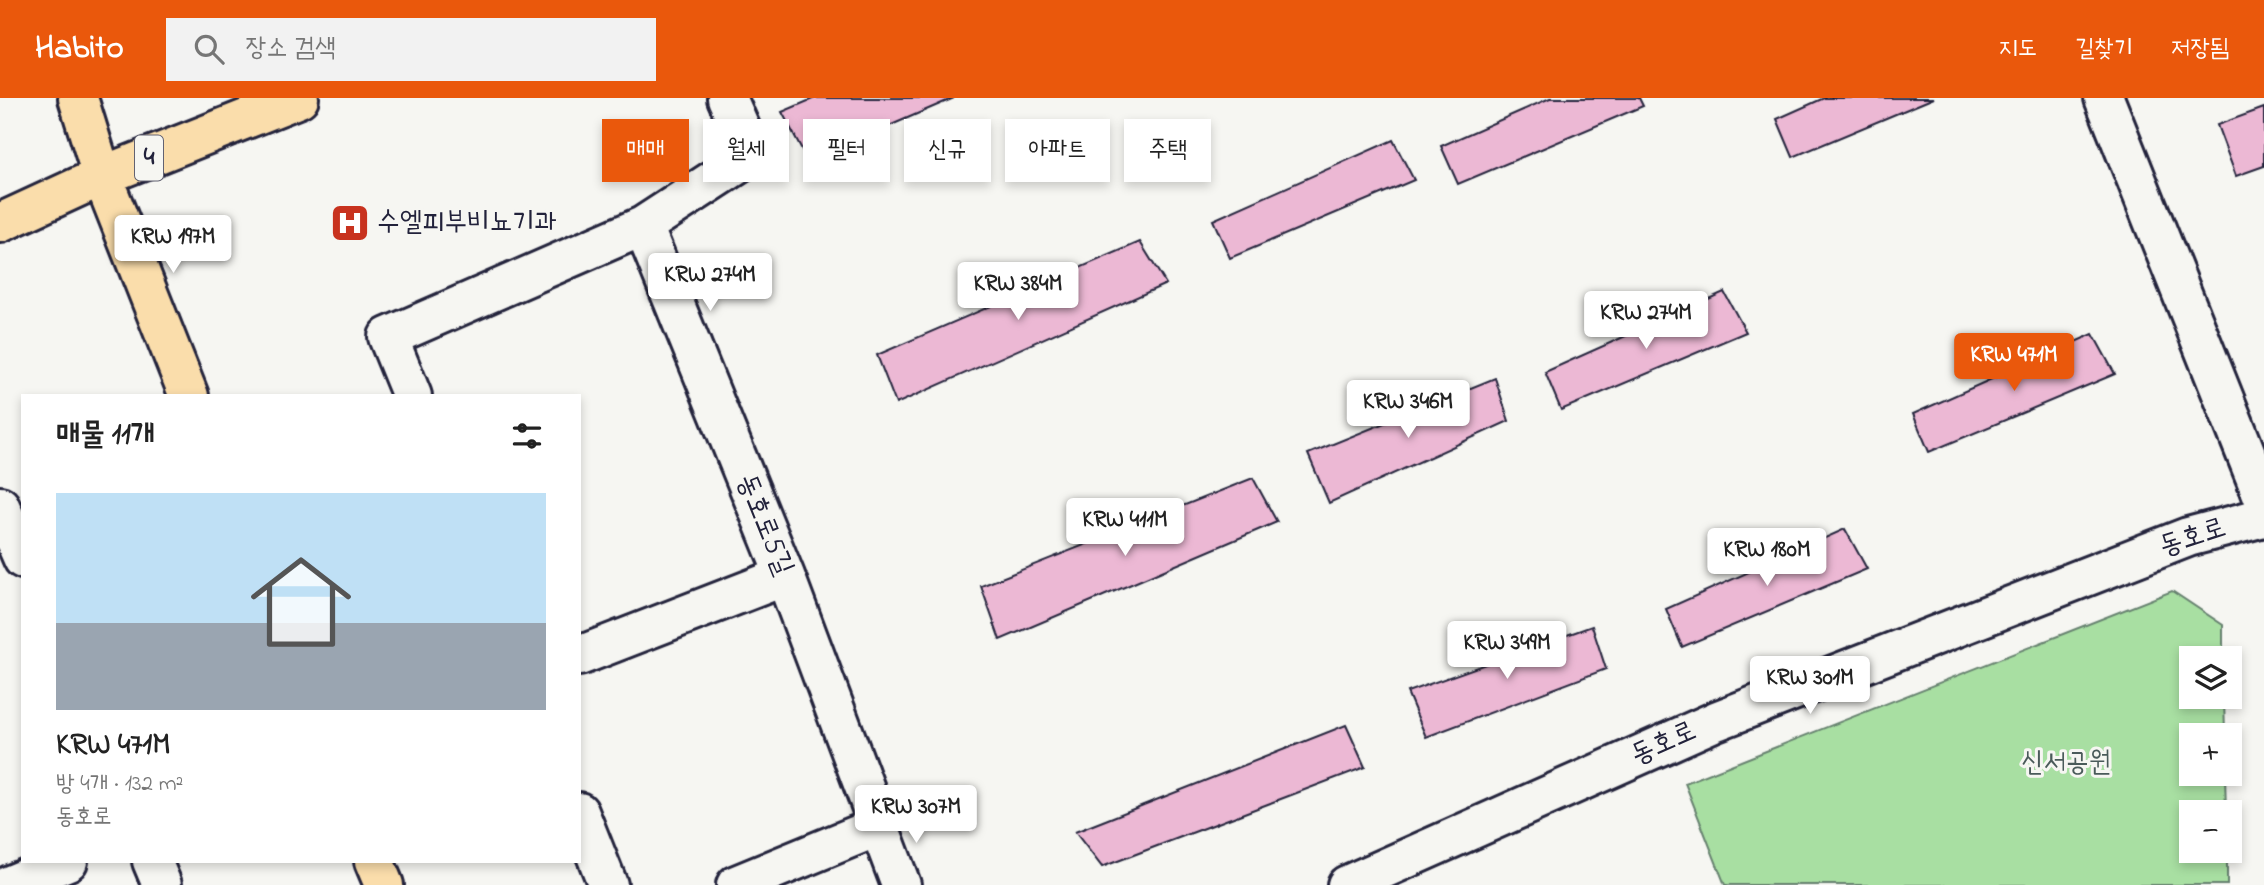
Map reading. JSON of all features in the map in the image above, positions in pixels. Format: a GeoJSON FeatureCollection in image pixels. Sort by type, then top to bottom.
{"type":"FeatureCollection","features":[{"type":"Feature","properties":{"kind":"main road"},"geometry":{"type":"LineString","coordinates":[[78,98],[102,176],[188,394]]}},
{"type":"Feature","properties":{"kind":"main road","name":"4"},"geometry":{"type":"LineString","coordinates":[[0,223],[102,176],[299,98]]}},
{"type":"Feature","properties":{"kind":"main road"},"geometry":{"type":"LineString","coordinates":[[375,863],[384,885]]}},
{"type":"Feature","properties":{"kind":"street"},"geometry":{"type":"LineString","coordinates":[[411,394],[388,337],[643,226],[752,155],[727,98]]}},
{"type":"Feature","properties":{"kind":"street"},"geometry":{"type":"LineString","coordinates":[[2104,98],[2264,499]]}},
{"type":"Feature","properties":{"kind":"street","name":"동호로5길"},"geometry":{"type":"LineString","coordinates":[[643,226],[785,576],[901,885]]}},
{"type":"Feature","properties":{"kind":"street"},"geometry":{"type":"LineString","coordinates":[[0,506],[21,554]]}},
{"type":"Feature","properties":{"kind":"street","name":"동호로"},"geometry":{"type":"LineString","coordinates":[[1366,881],[1716,721],[2188,537],[2264,517]]}},
{"type":"Feature","properties":{"kind":"street"},"geometry":{"type":"LineString","coordinates":[[581,655],[785,576]]}},
{"type":"Feature","properties":{"kind":"street"},"geometry":{"type":"LineString","coordinates":[[581,817],[608,885]]}},
{"type":"Feature","properties":{"kind":"street"},"geometry":{"type":"LineString","coordinates":[[736,885],[877,827]]}},
{"type":"Feature","properties":{"kind":"street"},"geometry":{"type":"LineString","coordinates":[[10,885],[63,863]]}},
{"type":"Feature","properties":{"kind":"street"},"geometry":{"type":"LineString","coordinates":[[153,863],[162,885]]}},
{"type":"Feature","properties":{"kind":"green space","name":"신서공원"},"geometry":{"type":"Polygon","coordinates":[[[2172,591],[2223,625],[2223,646],[2179,646],[2179,709],[2224,709],[2225,723],[2179,723],[2179,786],[2225,786],[2226,800],[2179,800],[2179,863],[2227,863],[2227,885],[1725,885],[1685,783],[2172,591]]]}},
{"type":"Feature","properties":{"kind":"building"},"geometry":{"type":"Polygon","coordinates":[[[815,98],[954,98],[890,126],[890,119],[803,119],[803,152],[789,125],[789,119],[786,119],[782,112],[815,98]]]}},
{"type":"Feature","properties":{"kind":"building"},"geometry":{"type":"Polygon","coordinates":[[[1550,98],[1639,98],[1643,106],[1458,184],[1441,146],[1550,98]]]}},
{"type":"Feature","properties":{"kind":"building"},"geometry":{"type":"Polygon","coordinates":[[[1824,98],[1934,98],[1793,157],[1777,119],[1824,98]]]}},
{"type":"Feature","properties":{"kind":"building"},"geometry":{"type":"Polygon","coordinates":[[[2264,108],[2264,166],[2236,176],[2217,125],[2264,108]]]}},
{"type":"Feature","properties":{"kind":"building"},"geometry":{"type":"Polygon","coordinates":[[[1393,140],[1414,180],[1230,258],[1213,220],[1393,140]]]}},
{"type":"Feature","properties":{"kind":"building"},"geometry":{"type":"Polygon","coordinates":[[[1140,242],[1166,284],[896,404],[877,355],[1140,242]]]}},
{"type":"Feature","properties":{"kind":"building"},"geometry":{"type":"Polygon","coordinates":[[[1724,292],[1746,332],[1561,410],[1545,372],[1724,292]]]}},
{"type":"Feature","properties":{"kind":"building"},"geometry":{"type":"Polygon","coordinates":[[[2093,334],[2115,374],[1929,452],[1913,414],[2093,334]]]}},
{"type":"Feature","properties":{"kind":"building"},"geometry":{"type":"Polygon","coordinates":[[[1495,378],[1509,421],[1329,503],[1308,454],[1495,378]]]}},
{"type":"Feature","properties":{"kind":"building"},"geometry":{"type":"Polygon","coordinates":[[[1253,478],[1277,522],[1000,640],[981,586],[1253,478]]]}},
{"type":"Feature","properties":{"kind":"building"},"geometry":{"type":"Polygon","coordinates":[[[1845,529],[1867,569],[1682,647],[1666,609],[1845,529]]]}},
{"type":"Feature","properties":{"kind":"building"},"geometry":{"type":"Polygon","coordinates":[[[1592,626],[1606,669],[1426,737],[1407,692],[1592,626]]]}},
{"type":"Feature","properties":{"kind":"building"},"geometry":{"type":"Polygon","coordinates":[[[1346,725],[1365,767],[1102,867],[1075,832],[1346,725]]]}},
{"type":"Feature","properties":{"kind":"place","name":"수엘피부비뇨기과"},"geometry":{"type":"Point","coordinates":[350,223]}}]}
